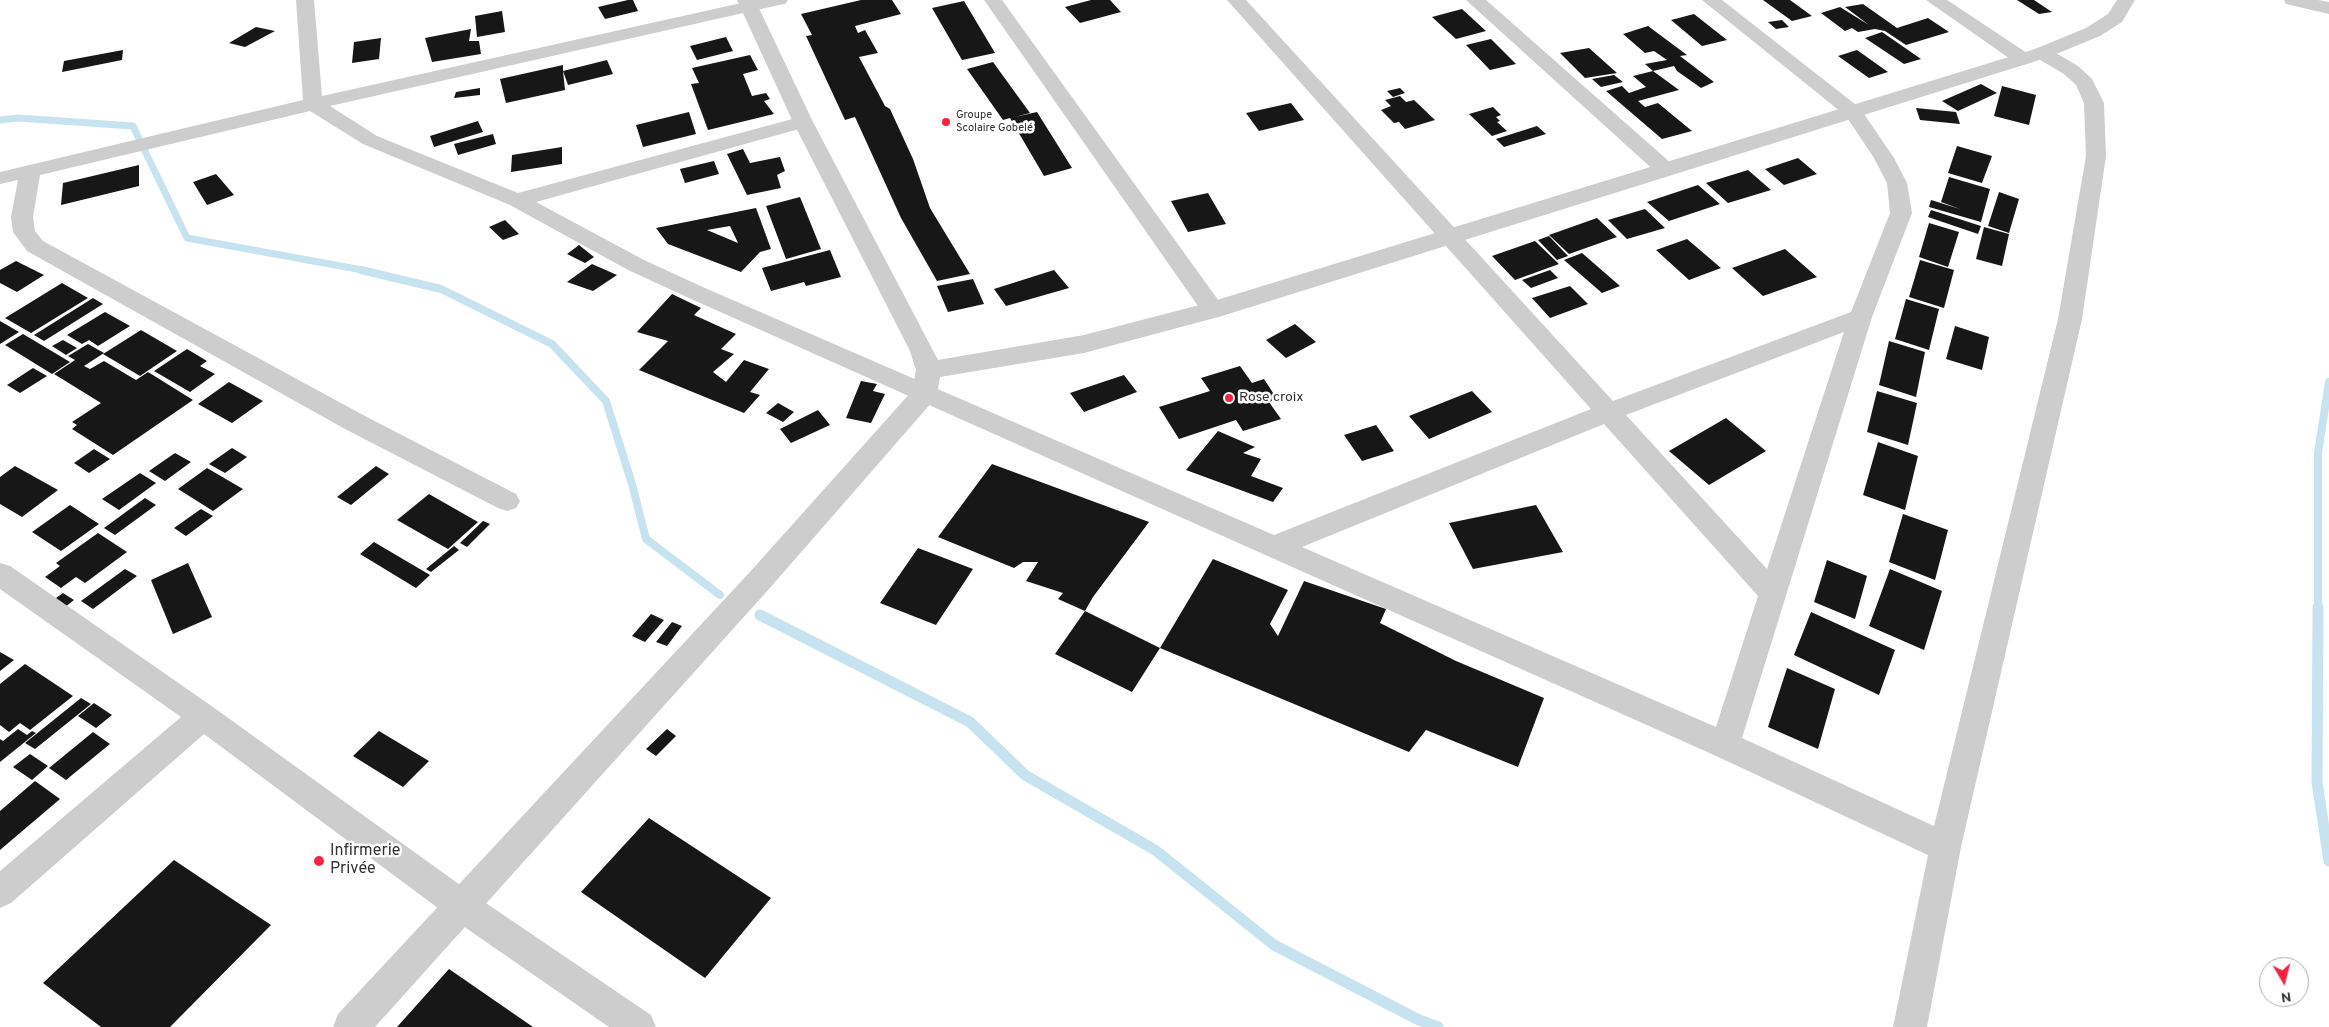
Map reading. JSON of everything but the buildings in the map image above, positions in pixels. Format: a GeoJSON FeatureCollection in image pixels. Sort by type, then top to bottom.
{"type":"FeatureCollection","features":[{"type":"Feature","properties":{"kind":"street"},"geometry":{"type":"LineString","coordinates":[[305,0],[313,104]]}},
{"type":"Feature","properties":{"kind":"street"},"geometry":{"type":"LineString","coordinates":[[0,178],[748,3],[779,0]]}},
{"type":"Feature","properties":{"kind":"street"},"geometry":{"type":"LineString","coordinates":[[993,0],[1213,310]]}},
{"type":"Feature","properties":{"kind":"street"},"geometry":{"type":"LineString","coordinates":[[1236,0],[1452,236],[1773,594]]}},
{"type":"Feature","properties":{"kind":"street"},"geometry":{"type":"LineString","coordinates":[[1475,0],[1665,169]]}},
{"type":"Feature","properties":{"kind":"street"},"geometry":{"type":"LineString","coordinates":[[1710,0],[1854,112],[1884,158],[1897,183],[1901,213],[1860,317],[1725,745]]}},
{"type":"Feature","properties":{"kind":"street"},"geometry":{"type":"LineString","coordinates":[[1910,1027],[1944,847],[2070,319],[2096,156],[2094,103],[2085,83],[2071,70],[2032,56],[1935,0]]}},
{"type":"Feature","properties":{"kind":"street"},"geometry":{"type":"LineString","coordinates":[[351,1027],[759,581],[926,382],[1084,344],[1213,310],[2032,56],[2093,32],[2115,18],[2126,0]]}},
{"type":"Feature","properties":{"kind":"street"},"geometry":{"type":"LineString","coordinates":[[2293,0],[2329,8]]}},
{"type":"Feature","properties":{"kind":"street"},"geometry":{"type":"LineString","coordinates":[[748,3],[803,122],[922,351],[926,382]]}},
{"type":"Feature","properties":{"kind":"street"},"geometry":{"type":"LineString","coordinates":[[313,104],[370,140],[517,200],[636,265],[926,382],[1273,547],[1725,745],[1944,847]]}},
{"type":"Feature","properties":{"kind":"street"},"geometry":{"type":"LineString","coordinates":[[517,200],[803,122]]}},
{"type":"Feature","properties":{"kind":"street"},"geometry":{"type":"LineString","coordinates":[[30,172],[22,217],[24,232],[35,246],[354,422],[507,501]]}},
{"type":"Feature","properties":{"kind":"street"},"geometry":{"type":"LineString","coordinates":[[1273,547],[1609,412],[1860,317]]}},
{"type":"Feature","properties":{"kind":"street"},"geometry":{"type":"LineString","coordinates":[[0,574],[203,716],[462,906],[639,1027]]}},
{"type":"Feature","properties":{"kind":"street"},"geometry":{"type":"LineString","coordinates":[[0,892],[203,716]]}},
{"type":"Feature","properties":{"kind":"waterway"},"geometry":{"type":"LineString","coordinates":[[0,120],[18,118],[133,126],[141,143]]}},
{"type":"Feature","properties":{"kind":"waterway"},"geometry":{"type":"LineString","coordinates":[[143,147],[187,238],[368,271]]}},
{"type":"Feature","properties":{"kind":"waterway"},"geometry":{"type":"LineString","coordinates":[[361,270],[441,289],[552,344],[606,401],[632,484],[646,539],[720,595]]}},
{"type":"Feature","properties":{"kind":"waterway"},"geometry":{"type":"LineString","coordinates":[[2318,607],[2318,453],[2329,382]]}},
{"type":"Feature","properties":{"kind":"waterway"},"geometry":{"type":"LineString","coordinates":[[2318,607],[2317,782],[2329,861]]}},
{"type":"Feature","properties":{"kind":"waterway"},"geometry":{"type":"LineString","coordinates":[[760,615],[970,722],[1025,775],[1155,850],[1274,945],[1419,1020],[1438,1027]]}},
{"type":"Feature","properties":{"kind":"place","name":"Groupe Scolaire Gobelé"},"geometry":{"type":"Point","coordinates":[946,122]}},
{"type":"Feature","properties":{"kind":"place","name":"Rose croix"},"geometry":{"type":"Point","coordinates":[1229,398]}},
{"type":"Feature","properties":{"kind":"place","name":"Infirmerie Privée"},"geometry":{"type":"Point","coordinates":[319,861]}}]}
